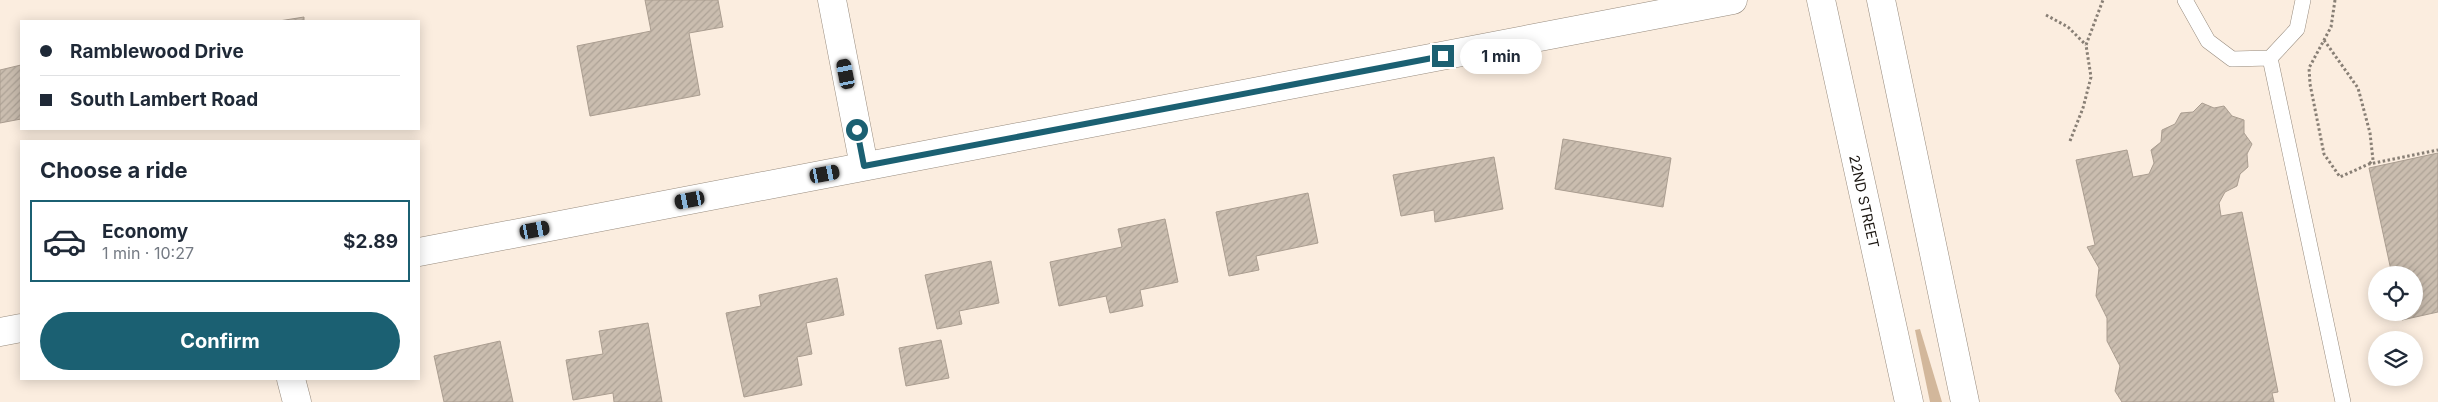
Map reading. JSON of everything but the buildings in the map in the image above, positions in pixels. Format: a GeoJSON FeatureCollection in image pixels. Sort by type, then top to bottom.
{"type":"FeatureCollection","features":[{"type":"Feature","properties":{"kind":"street"},"geometry":{"type":"LineString","coordinates":[[832,0],[864,166]]}},
{"type":"Feature","properties":{"kind":"street"},"geometry":{"type":"LineString","coordinates":[[420,252],[1733,0]]}},
{"type":"Feature","properties":{"kind":"street","name":"22ND STREET"},"geometry":{"type":"LineString","coordinates":[[1821,0],[1909,402]]}},
{"type":"Feature","properties":{"kind":"street"},"geometry":{"type":"LineString","coordinates":[[1881,0],[1965,402]]}},
{"type":"Feature","properties":{"kind":"street"},"geometry":{"type":"LineString","coordinates":[[0,332],[20,328]]}},
{"type":"Feature","properties":{"kind":"street"},"geometry":{"type":"LineString","coordinates":[[291,380],[297,402]]}},
{"type":"Feature","properties":{"kind":"lane"},"geometry":{"type":"LineString","coordinates":[[2185,0],[2208,41],[2232,59],[2270,58],[2297,29],[2303,0]]}},
{"type":"Feature","properties":{"kind":"lane"},"geometry":{"type":"LineString","coordinates":[[2270,58],[2343,402]]}},
{"type":"Feature","properties":{"kind":"path"},"geometry":{"type":"LineString","coordinates":[[2070,141],[2083,108],[2091,77],[2086,44],[2103,0]]}},
{"type":"Feature","properties":{"kind":"path"},"geometry":{"type":"LineString","coordinates":[[2335,0],[2331,27],[2309,68],[2310,84],[2324,154],[2340,177],[2368,164],[2438,150]]}},
{"type":"Feature","properties":{"kind":"path"},"geometry":{"type":"LineString","coordinates":[[2046,15],[2068,27],[2086,44]]}},
{"type":"Feature","properties":{"kind":"path"},"geometry":{"type":"LineString","coordinates":[[2324,40],[2358,88],[2370,133],[2373,160],[2368,164]]}},
{"type":"Feature","properties":{"kind":"shaded area"},"geometry":{"type":"Polygon","coordinates":[[[1920,329],[1942,402],[1930,402],[1915,330],[1920,329]]]}},
{"type":"Feature","properties":{"kind":"route"},"geometry":{"type":"LineString","coordinates":[[857,130],[864,166],[1443,56]]}}]}
